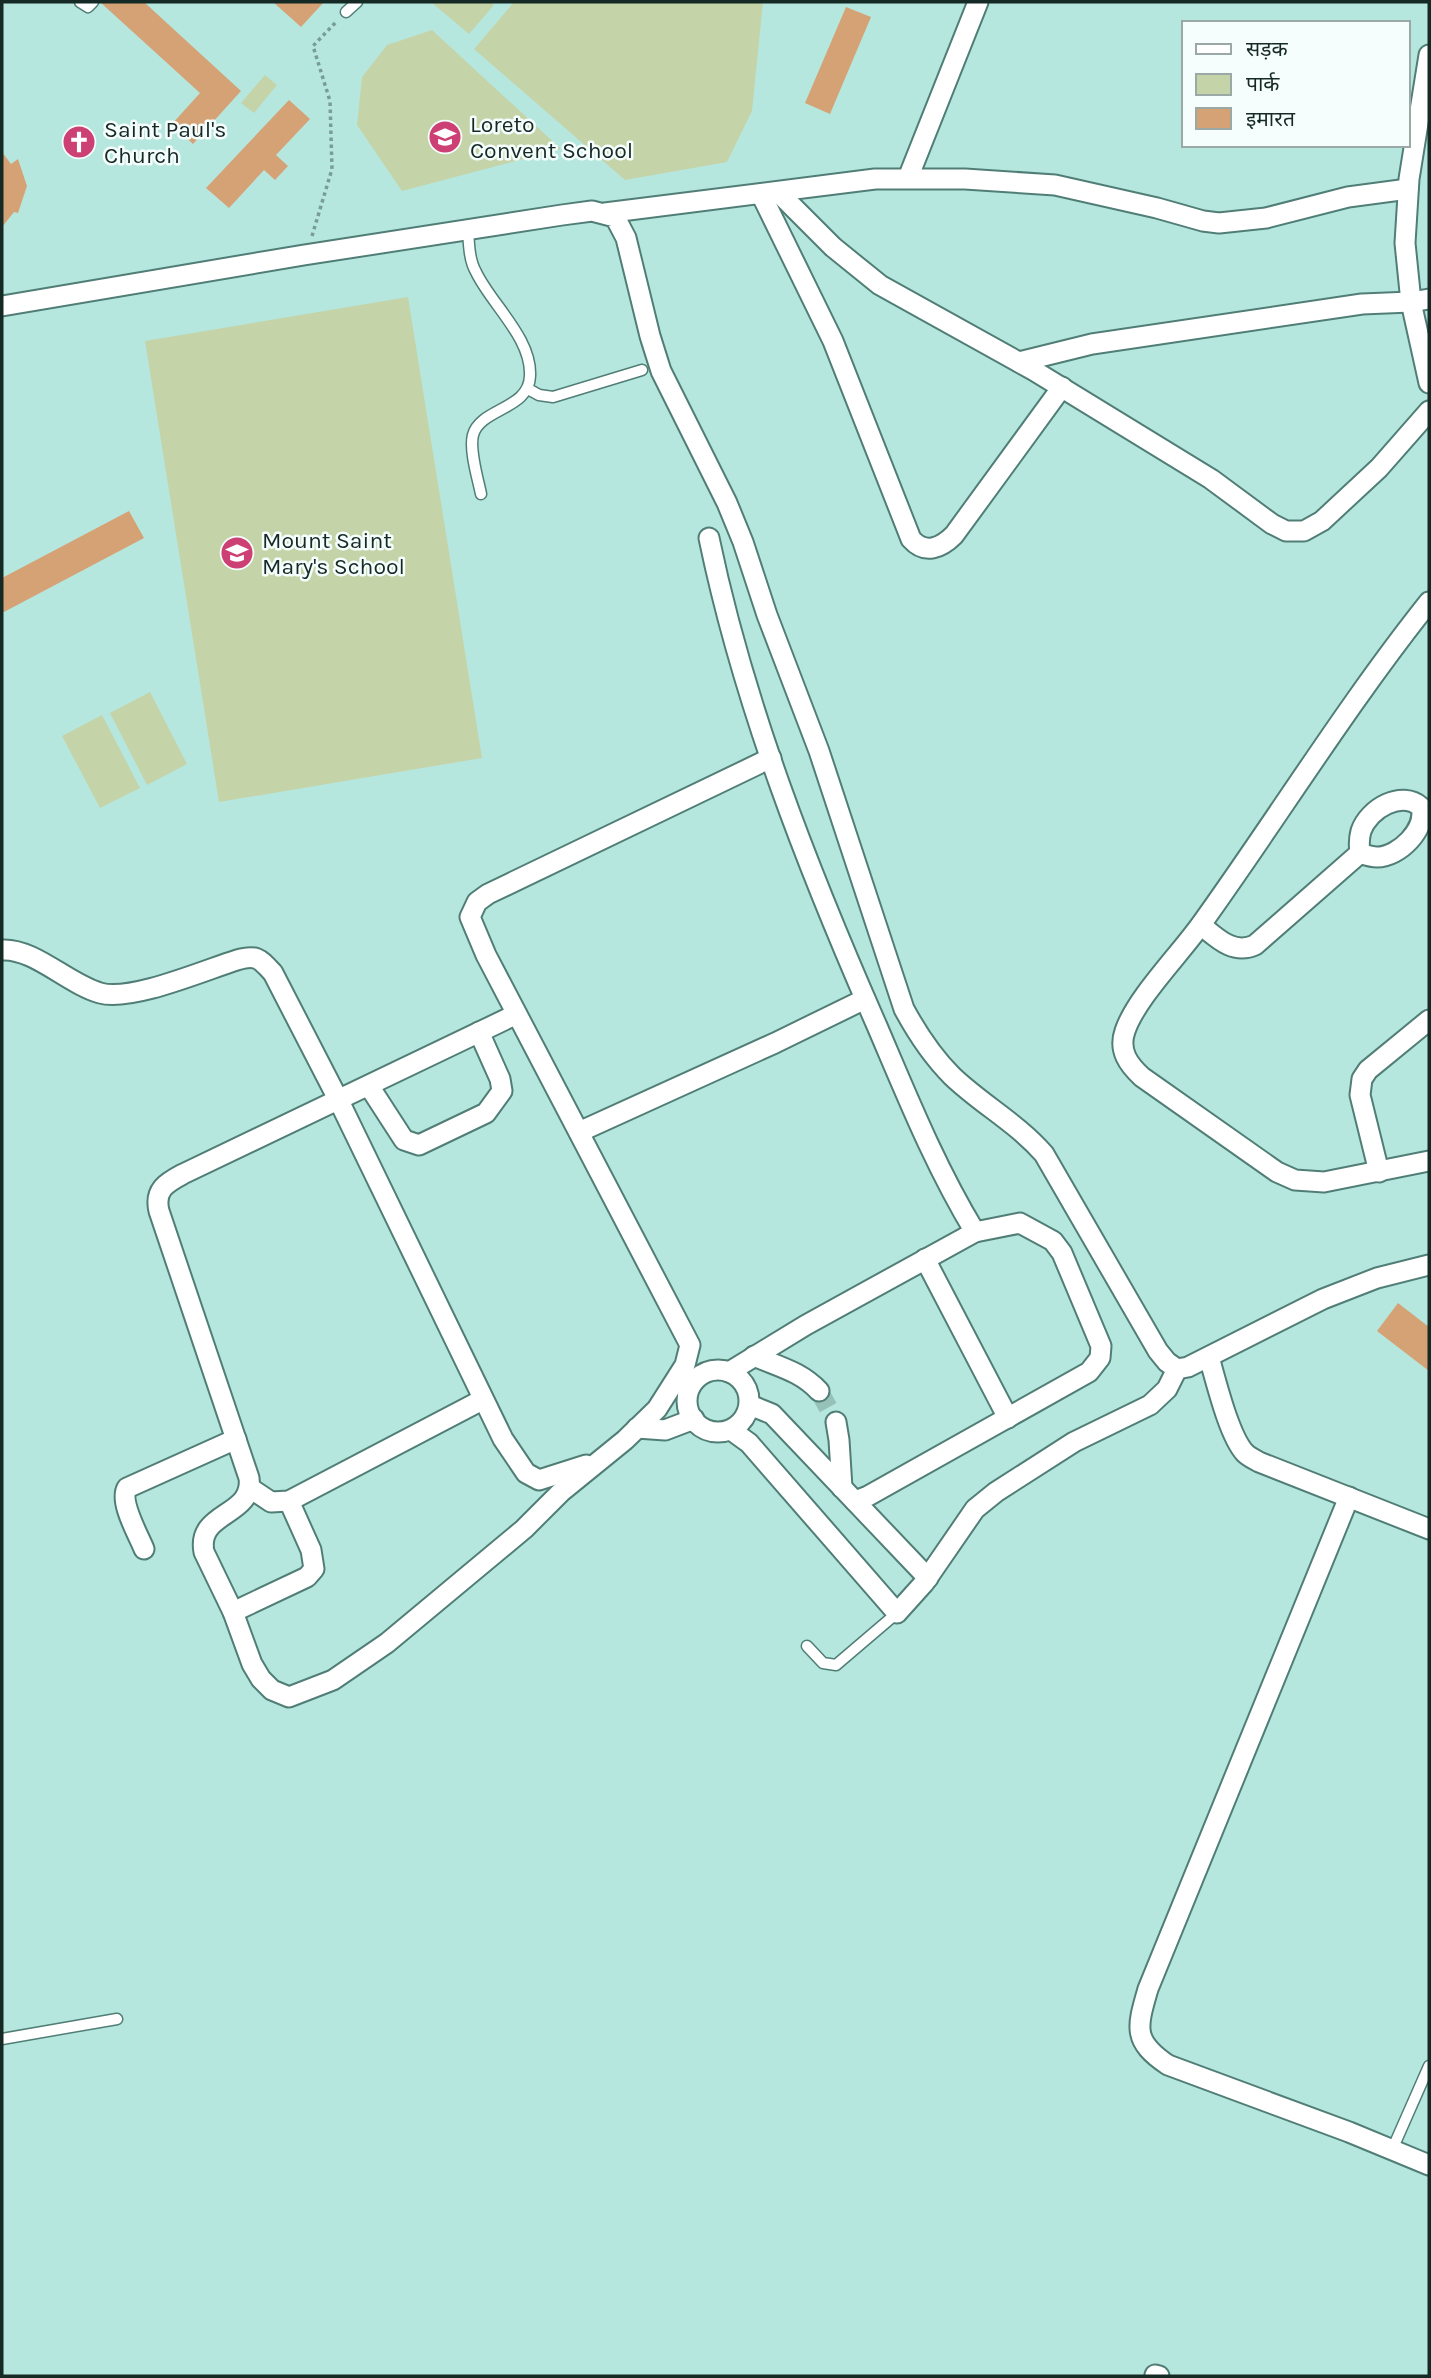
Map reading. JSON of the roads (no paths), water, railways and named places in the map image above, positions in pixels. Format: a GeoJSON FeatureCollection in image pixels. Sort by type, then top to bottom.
{"type":"FeatureCollection","features":[{"type":"Feature","properties":{"kind":"street"},"geometry":{"type":"LineString","coordinates":[[908,178],[978,2]]}},
{"type":"Feature","properties":{"kind":"street"},"geometry":{"type":"LineString","coordinates":[[1429,55],[1408,189],[1405,243],[1420,300],[1429,383]]}},
{"type":"Feature","properties":{"kind":"street"},"geometry":{"type":"LineString","coordinates":[[605,213],[844,182],[908,178],[1055,185],[1219,223],[1266,218],[1348,197],[1408,189]]}},
{"type":"Feature","properties":{"kind":"street"},"geometry":{"type":"LineString","coordinates":[[770,193],[871,278],[1062,387],[1211,479],[1272,524],[1286,531],[1296,533],[1315,526],[1387,459],[1429,411]]}},
{"type":"Feature","properties":{"kind":"street"},"geometry":{"type":"LineString","coordinates":[[770,193],[916,546],[926,549],[946,544],[1062,387]]}},
{"type":"Feature","properties":{"kind":"street"},"geometry":{"type":"LineString","coordinates":[[2,306],[304,254],[562,215],[592,211],[615,217],[626,238],[661,371],[730,510],[747,552],[767,615],[819,751],[904,1009],[927,1046],[953,1076],[1024,1133],[1044,1154],[1158,1351],[1177,1369],[1188,1367],[1334,1294],[1377,1278],[1429,1265]]}},
{"type":"Feature","properties":{"kind":"street"},"geometry":{"type":"LineString","coordinates":[[1019,362],[1092,344],[1362,304],[1420,300]]}},
{"type":"Feature","properties":{"kind":"street"},"geometry":{"type":"LineString","coordinates":[[709,538],[729,622],[794,823],[922,1132],[955,1199],[975,1232]]}},
{"type":"Feature","properties":{"kind":"street"},"geometry":{"type":"LineString","coordinates":[[1429,602],[1386,659],[1201,925],[1132,1015],[1124,1033],[1123,1049],[1129,1064],[1142,1077],[1277,1172],[1294,1180],[1324,1182],[1429,1161]]}},
{"type":"Feature","properties":{"kind":"street"},"geometry":{"type":"LineString","coordinates":[[250,1488],[242,1502],[210,1525],[202,1542],[204,1552],[233,1612],[252,1664],[272,1690],[289,1697],[321,1686],[387,1643],[524,1529],[561,1492],[657,1409],[674,1384],[689,1354],[690,1345],[517,1014],[470,917],[477,902],[488,894],[771,758]]}},
{"type":"Feature","properties":{"kind":"street"},"geometry":{"type":"LineString","coordinates":[[1201,925],[1231,947],[1246,949],[1255,945],[1360,853],[1361,831],[1365,823],[1384,806],[1400,800],[1412,800],[1421,807],[1426,817],[1413,836],[1391,853],[1381,857],[1360,853]]}},
{"type":"Feature","properties":{"kind":"street"},"geometry":{"type":"LineString","coordinates":[[2,950],[16,949],[83,987],[103,994],[123,995],[153,988],[249,956],[259,958],[273,973],[338,1101],[503,1439],[526,1473],[539,1480],[597,1461]]}},
{"type":"Feature","properties":{"kind":"street"},"geometry":{"type":"LineString","coordinates":[[579,1132],[865,999]]}},
{"type":"Feature","properties":{"kind":"street"},"geometry":{"type":"LineString","coordinates":[[482,1400],[289,1500],[271,1502],[250,1488],[157,1200],[165,1184],[183,1174],[517,1014]]}},
{"type":"Feature","properties":{"kind":"street"},"geometry":{"type":"LineString","coordinates":[[1379,1172],[1360,1095],[1362,1079],[1368,1070],[1429,1020]]}},
{"type":"Feature","properties":{"kind":"street"},"geometry":{"type":"LineString","coordinates":[[369,1086],[404,1140],[410,1144],[419,1145],[486,1113],[502,1091],[500,1079],[478,1032]]}},
{"type":"Feature","properties":{"kind":"street"},"geometry":{"type":"LineString","coordinates":[[729,1371],[975,1232],[1020,1223],[1053,1241],[1062,1253],[1101,1346],[1100,1358],[1089,1372],[868,1496],[848,1494]]}},
{"type":"Feature","properties":{"kind":"street"},"geometry":{"type":"LineString","coordinates":[[925,1259],[1007,1418]]}},
{"type":"Feature","properties":{"kind":"street"},"geometry":{"type":"LineString","coordinates":[[689,1354],[704,1373]]}},
{"type":"Feature","properties":{"kind":"street"},"geometry":{"type":"LineString","coordinates":[[754,1356],[795,1372],[820,1391]]}},
{"type":"Feature","properties":{"kind":"street"},"geometry":{"type":"LineString","coordinates":[[1209,1357],[1232,1429],[1247,1455],[1429,1529]]}},
{"type":"Feature","properties":{"kind":"street"},"geometry":{"type":"LineString","coordinates":[[637,1428],[665,1430],[690,1410],[692,1382],[704,1373],[719,1369],[729,1371],[739,1378],[746,1388],[750,1405],[744,1420],[731,1430],[712,1432],[703,1429],[690,1410],[674,1384]]}},
{"type":"Feature","properties":{"kind":"street"},"geometry":{"type":"LineString","coordinates":[[731,1430],[749,1443],[897,1613],[928,1578],[975,1508],[1074,1442],[1150,1405],[1167,1388],[1177,1369]]}},
{"type":"Feature","properties":{"kind":"street"},"geometry":{"type":"LineString","coordinates":[[750,1405],[772,1414],[928,1578]]}},
{"type":"Feature","properties":{"kind":"street"},"geometry":{"type":"LineString","coordinates":[[836,1422],[848,1494]]}},
{"type":"Feature","properties":{"kind":"street"},"geometry":{"type":"LineString","coordinates":[[144,1549],[125,1502],[124,1492],[127,1488],[132,1483],[236,1439]]}},
{"type":"Feature","properties":{"kind":"street"},"geometry":{"type":"LineString","coordinates":[[1349,1497],[1148,1989],[1138,2021],[1142,2038],[1151,2053],[1168,2065],[1429,2165]]}},
{"type":"Feature","properties":{"kind":"street"},"geometry":{"type":"LineString","coordinates":[[233,1612],[307,1577],[314,1569],[311,1550],[289,1500]]}},
{"type":"Feature","properties":{"kind":"lane"},"geometry":{"type":"LineString","coordinates":[[80,2],[89,7],[93,2]]}},
{"type":"Feature","properties":{"kind":"lane"},"geometry":{"type":"LineString","coordinates":[[346,12],[357,2]]}},
{"type":"Feature","properties":{"kind":"lane"},"geometry":{"type":"LineString","coordinates":[[467,230],[474,268],[515,331],[526,355],[530,376],[528,389],[521,397],[476,429],[473,436],[472,445],[481,494]]}},
{"type":"Feature","properties":{"kind":"lane"},"geometry":{"type":"LineString","coordinates":[[528,389],[539,395],[553,397],[642,370]]}},
{"type":"Feature","properties":{"kind":"lane"},"geometry":{"type":"LineString","coordinates":[[807,1646],[822,1663],[836,1665],[897,1613]]}},
{"type":"Feature","properties":{"kind":"lane"},"geometry":{"type":"LineString","coordinates":[[2,2039],[117,2019]]}},
{"type":"Feature","properties":{"kind":"lane"},"geometry":{"type":"LineString","coordinates":[[1392,2150],[1429,2066]]}},
{"type":"Feature","properties":{"kind":"tunnel"},"geometry":{"type":"LineString","coordinates":[[819,1391],[836,1422]]}},
{"type":"Feature","properties":{"kind":"place","name":"Loreto Convent School"},"geometry":{"type":"Point","coordinates":[445,137]}},
{"type":"Feature","properties":{"kind":"place","name":"Saint Paul's Church"},"geometry":{"type":"Point","coordinates":[79,142]}},
{"type":"Feature","properties":{"kind":"place","name":"Mount Saint Mary's School"},"geometry":{"type":"Point","coordinates":[237,553]}}]}
